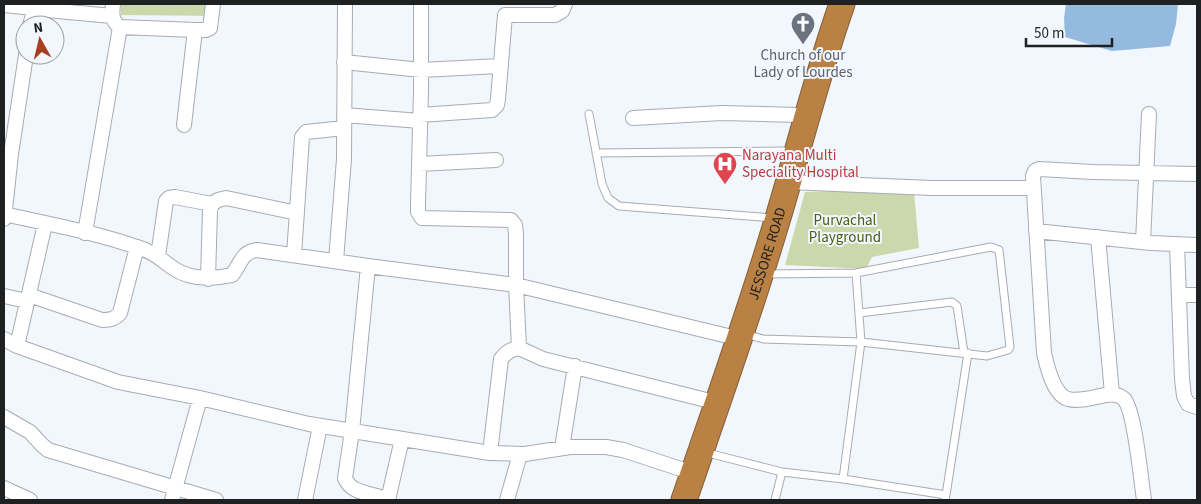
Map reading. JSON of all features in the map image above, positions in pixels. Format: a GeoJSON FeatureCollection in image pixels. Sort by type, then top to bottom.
{"type":"FeatureCollection","features":[{"type":"Feature","properties":{"kind":"highway"},"geometry":{"type":"LineString","coordinates":[[735,334],[758,246],[772,218],[812,50],[828,4]]}},
{"type":"Feature","properties":{"kind":"highway","name":"JESSORE ROAD"},"geometry":{"type":"LineString","coordinates":[[684,500],[692,464],[711,401],[735,334],[761,274],[772,218],[788,182],[826,51],[842,4]]}},
{"type":"Feature","properties":{"kind":"highway"},"geometry":{"type":"LineString","coordinates":[[672,500],[692,464]]}},
{"type":"Feature","properties":{"kind":"street"},"geometry":{"type":"LineString","coordinates":[[4,5],[33,12],[47,10],[115,16],[195,30],[206,30],[210,28],[213,4]]}},
{"type":"Feature","properties":{"kind":"street"},"geometry":{"type":"LineString","coordinates":[[336,261],[343,179],[345,4]]}},
{"type":"Feature","properties":{"kind":"street"},"geometry":{"type":"LineString","coordinates":[[421,4],[418,212],[422,218],[511,220],[515,225],[519,348]]}},
{"type":"Feature","properties":{"kind":"street"},"geometry":{"type":"LineString","coordinates":[[294,255],[302,136],[306,132],[344,122],[420,118],[492,110],[497,104],[498,99],[505,15],[555,15],[562,11],[565,4]]}},
{"type":"Feature","properties":{"kind":"street"},"geometry":{"type":"LineString","coordinates":[[85,233],[115,16]]}},
{"type":"Feature","properties":{"kind":"street"},"geometry":{"type":"LineString","coordinates":[[184,125],[195,30]]}},
{"type":"Feature","properties":{"kind":"street"},"geometry":{"type":"LineString","coordinates":[[344,62],[421,70],[500,66]]}},
{"type":"Feature","properties":{"kind":"street"},"geometry":{"type":"LineString","coordinates":[[24,65],[4,216],[85,233],[137,247],[158,256],[174,269],[192,276],[208,279],[232,275],[243,256],[249,251],[257,250],[516,286],[735,334]]}},
{"type":"Feature","properties":{"kind":"street"},"geometry":{"type":"LineString","coordinates":[[633,118],[722,113],[797,115]]}},
{"type":"Feature","properties":{"kind":"street"},"geometry":{"type":"LineString","coordinates":[[1143,242],[1149,114]]}},
{"type":"Feature","properties":{"kind":"street"},"geometry":{"type":"LineString","coordinates":[[419,164],[496,160]]}},
{"type":"Feature","properties":{"kind":"street"},"geometry":{"type":"LineString","coordinates":[[1144,500],[1133,429],[1126,401],[1112,394],[1077,400],[1066,398],[1057,390],[1049,372],[1044,353],[1033,176],[1035,171],[1039,169],[1197,174]]}},
{"type":"Feature","properties":{"kind":"street"},"geometry":{"type":"LineString","coordinates":[[788,182],[932,188],[1033,188]]}},
{"type":"Feature","properties":{"kind":"street"},"geometry":{"type":"LineString","coordinates":[[158,256],[166,201],[169,198],[175,196],[212,204]]}},
{"type":"Feature","properties":{"kind":"street"},"geometry":{"type":"LineString","coordinates":[[208,279],[210,210],[212,204],[226,198],[297,212]]}},
{"type":"Feature","properties":{"kind":"street"},"geometry":{"type":"LineString","coordinates":[[17,346],[45,224]]}},
{"type":"Feature","properties":{"kind":"street"},"geometry":{"type":"LineString","coordinates":[[1036,230],[1143,242],[1197,245]]}},
{"type":"Feature","properties":{"kind":"street"},"geometry":{"type":"LineString","coordinates":[[1098,237],[1112,394]]}},
{"type":"Feature","properties":{"kind":"street"},"geometry":{"type":"LineString","coordinates":[[1177,245],[1184,396],[1188,404],[1197,407]]}},
{"type":"Feature","properties":{"kind":"street"},"geometry":{"type":"LineString","coordinates":[[4,296],[28,298],[102,320],[110,320],[120,313],[137,247]]}},
{"type":"Feature","properties":{"kind":"street"},"geometry":{"type":"LineString","coordinates":[[368,266],[352,431],[345,471],[347,485],[384,500]]}},
{"type":"Feature","properties":{"kind":"street"},"geometry":{"type":"LineString","coordinates":[[1179,295],[1197,295]]}},
{"type":"Feature","properties":{"kind":"street"},"geometry":{"type":"LineString","coordinates":[[4,340],[118,382],[200,398],[320,426],[490,452],[520,454],[562,448],[606,447],[692,464]]}},
{"type":"Feature","properties":{"kind":"street"},"geometry":{"type":"LineString","coordinates":[[490,452],[501,359],[505,353],[512,349],[519,348],[543,359],[711,401]]}},
{"type":"Feature","properties":{"kind":"street"},"geometry":{"type":"LineString","coordinates":[[562,448],[575,366]]}},
{"type":"Feature","properties":{"kind":"street"},"geometry":{"type":"LineString","coordinates":[[173,494],[200,398]]}},
{"type":"Feature","properties":{"kind":"street"},"geometry":{"type":"LineString","coordinates":[[4,417],[30,432],[48,450],[173,494],[216,500]]}},
{"type":"Feature","properties":{"kind":"street"},"geometry":{"type":"LineString","coordinates":[[305,500],[320,426]]}},
{"type":"Feature","properties":{"kind":"street"},"geometry":{"type":"LineString","coordinates":[[388,500],[402,439]]}},
{"type":"Feature","properties":{"kind":"street"},"geometry":{"type":"LineString","coordinates":[[507,500],[520,454]]}},
{"type":"Feature","properties":{"kind":"street"},"geometry":{"type":"LineString","coordinates":[[4,488],[30,500]]}},
{"type":"Feature","properties":{"kind":"lane"},"geometry":{"type":"LineString","coordinates":[[589,114],[602,184],[608,198],[619,206],[772,218]]}},
{"type":"Feature","properties":{"kind":"lane"},"geometry":{"type":"LineString","coordinates":[[596,153],[787,151]]}},
{"type":"Feature","properties":{"kind":"lane"},"geometry":{"type":"LineString","coordinates":[[735,334],[763,339],[861,342],[987,356],[1008,350],[1010,347],[999,250],[991,247],[856,273],[761,274]]}},
{"type":"Feature","properties":{"kind":"lane"},"geometry":{"type":"LineString","coordinates":[[843,479],[861,342],[856,273]]}},
{"type":"Feature","properties":{"kind":"lane"},"geometry":{"type":"LineString","coordinates":[[692,464],[843,479],[945,498],[966,353],[957,306],[952,302],[859,313]]}},
{"type":"Feature","properties":{"kind":"lane"},"geometry":{"type":"LineString","coordinates":[[775,500],[782,472]]}},
{"type":"Feature","properties":{"kind":"green space"},"geometry":{"type":"Polygon","coordinates":[[[121,4],[220,4],[219,16],[121,15],[121,4]]]}},
{"type":"Feature","properties":{"kind":"green space","name":"Purvachal Playground"},"geometry":{"type":"Polygon","coordinates":[[[863,190],[914,192],[919,248],[872,257],[866,269],[785,265],[805,192],[863,190]]]}},
{"type":"Feature","properties":{"kind":"water"},"geometry":{"type":"Polygon","coordinates":[[[1066,4],[1178,4],[1176,24],[1170,46],[1112,51],[1065,37],[1064,18],[1066,4]]]}},
{"type":"Feature","properties":{"kind":"place","name":"Church of our Lady of Lourdes"},"geometry":{"type":"Point","coordinates":[803,45]}},
{"type":"Feature","properties":{"kind":"place","name":"Narayana Multi Speciality Hospital"},"geometry":{"type":"Point","coordinates":[725,185]}}]}
